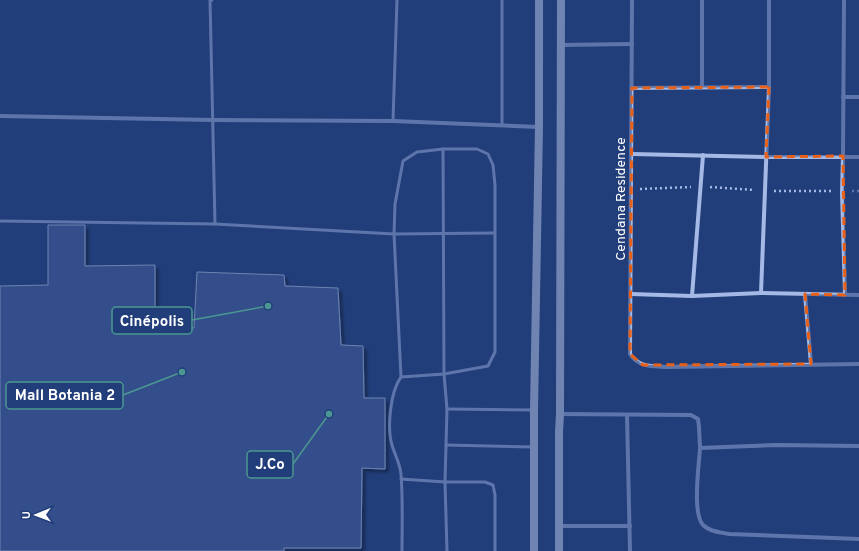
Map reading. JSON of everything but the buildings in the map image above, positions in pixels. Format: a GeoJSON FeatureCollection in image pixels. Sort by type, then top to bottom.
{"type":"FeatureCollection","features":[{"type":"Feature","properties":{"kind":"main road"},"geometry":{"type":"LineString","coordinates":[[534,551],[534,410],[539,127],[539,0]]}},
{"type":"Feature","properties":{"kind":"main road"},"geometry":{"type":"LineString","coordinates":[[559,551],[558,432],[560,414],[561,0]]}},
{"type":"Feature","properties":{"kind":"street","name":"Cendana Residence"},"geometry":{"type":"LineString","coordinates":[[632,0],[630,354],[634,360],[643,365],[668,367],[811,364]]}},
{"type":"Feature","properties":{"kind":"street"},"geometry":{"type":"LineString","coordinates":[[702,0],[702,87]]}},
{"type":"Feature","properties":{"kind":"street"},"geometry":{"type":"LineString","coordinates":[[760,293],[769,87],[769,0]]}},
{"type":"Feature","properties":{"kind":"street"},"geometry":{"type":"LineString","coordinates":[[844,0],[842,192],[845,296]]}},
{"type":"Feature","properties":{"kind":"street"},"geometry":{"type":"LineString","coordinates":[[561,46],[632,44]]}},
{"type":"Feature","properties":{"kind":"street"},"geometry":{"type":"LineString","coordinates":[[632,88],[769,87]]}},
{"type":"Feature","properties":{"kind":"street"},"geometry":{"type":"LineString","coordinates":[[843,97],[859,97]]}},
{"type":"Feature","properties":{"kind":"street"},"geometry":{"type":"LineString","coordinates":[[0,116],[212,120],[393,121],[539,127]]}},
{"type":"Feature","properties":{"kind":"street"},"geometry":{"type":"LineString","coordinates":[[632,154],[766,157],[859,157]]}},
{"type":"Feature","properties":{"kind":"street"},"geometry":{"type":"LineString","coordinates":[[692,296],[703,155]]}},
{"type":"Feature","properties":{"kind":"street"},"geometry":{"type":"LineString","coordinates":[[631,294],[692,296],[760,293],[845,296],[859,295]]}},
{"type":"Feature","properties":{"kind":"street"},"geometry":{"type":"LineString","coordinates":[[805,294],[811,364],[859,364]]}},
{"type":"Feature","properties":{"kind":"street"},"geometry":{"type":"LineString","coordinates":[[560,414],[691,415],[698,419],[700,448],[696,505],[700,520],[703,525],[711,531],[729,534],[859,538]]}},
{"type":"Feature","properties":{"kind":"street"},"geometry":{"type":"LineString","coordinates":[[627,415],[630,551]]}},
{"type":"Feature","properties":{"kind":"street"},"geometry":{"type":"LineString","coordinates":[[700,448],[776,445],[859,446]]}},
{"type":"Feature","properties":{"kind":"street"},"geometry":{"type":"LineString","coordinates":[[559,526],[630,526]]}},
{"type":"Feature","properties":{"kind":"lane"},"geometry":{"type":"LineString","coordinates":[[212,0],[210,0],[215,224]]}},
{"type":"Feature","properties":{"kind":"lane"},"geometry":{"type":"LineString","coordinates":[[393,121],[397,0]]}},
{"type":"Feature","properties":{"kind":"lane"},"geometry":{"type":"LineString","coordinates":[[502,0],[502,125]]}},
{"type":"Feature","properties":{"kind":"lane"},"geometry":{"type":"LineString","coordinates":[[443,149],[444,374],[447,409],[447,551]]}},
{"type":"Feature","properties":{"kind":"lane"},"geometry":{"type":"LineString","coordinates":[[401,377],[444,374],[488,366],[495,352],[495,185],[493,165],[488,154],[477,149],[443,149],[417,152],[404,161],[396,204],[394,234],[401,377],[397,383],[392,401],[390,426],[391,444],[400,468],[402,551]]}},
{"type":"Feature","properties":{"kind":"lane"},"geometry":{"type":"LineString","coordinates":[[0,221],[215,224],[394,234],[494,233]]}},
{"type":"Feature","properties":{"kind":"lane"},"geometry":{"type":"LineString","coordinates":[[447,409],[534,410]]}},
{"type":"Feature","properties":{"kind":"lane"},"geometry":{"type":"LineString","coordinates":[[446,445],[534,447]]}},
{"type":"Feature","properties":{"kind":"lane"},"geometry":{"type":"LineString","coordinates":[[401,479],[446,482],[485,482],[493,485],[495,495],[495,551]]}},
{"type":"Feature","properties":{"kind":"path"},"geometry":{"type":"LineString","coordinates":[[632,190],[700,186],[765,190],[859,191]]}},
{"type":"Feature","properties":{"kind":"highlighted area"},"geometry":{"type":"Polygon","coordinates":[[[769,87],[766,157],[843,156],[845,295],[805,294],[811,364],[643,365],[630,354],[632,88],[769,87]]]}},
{"type":"Feature","properties":{"kind":"place","name":"Cinépolis"},"geometry":{"type":"Point","coordinates":[268,306]}},
{"type":"Feature","properties":{"kind":"place","name":"Mall Botania 2"},"geometry":{"type":"Point","coordinates":[182,372]}},
{"type":"Feature","properties":{"kind":"place","name":"J.Co"},"geometry":{"type":"Point","coordinates":[329,414]}}]}
